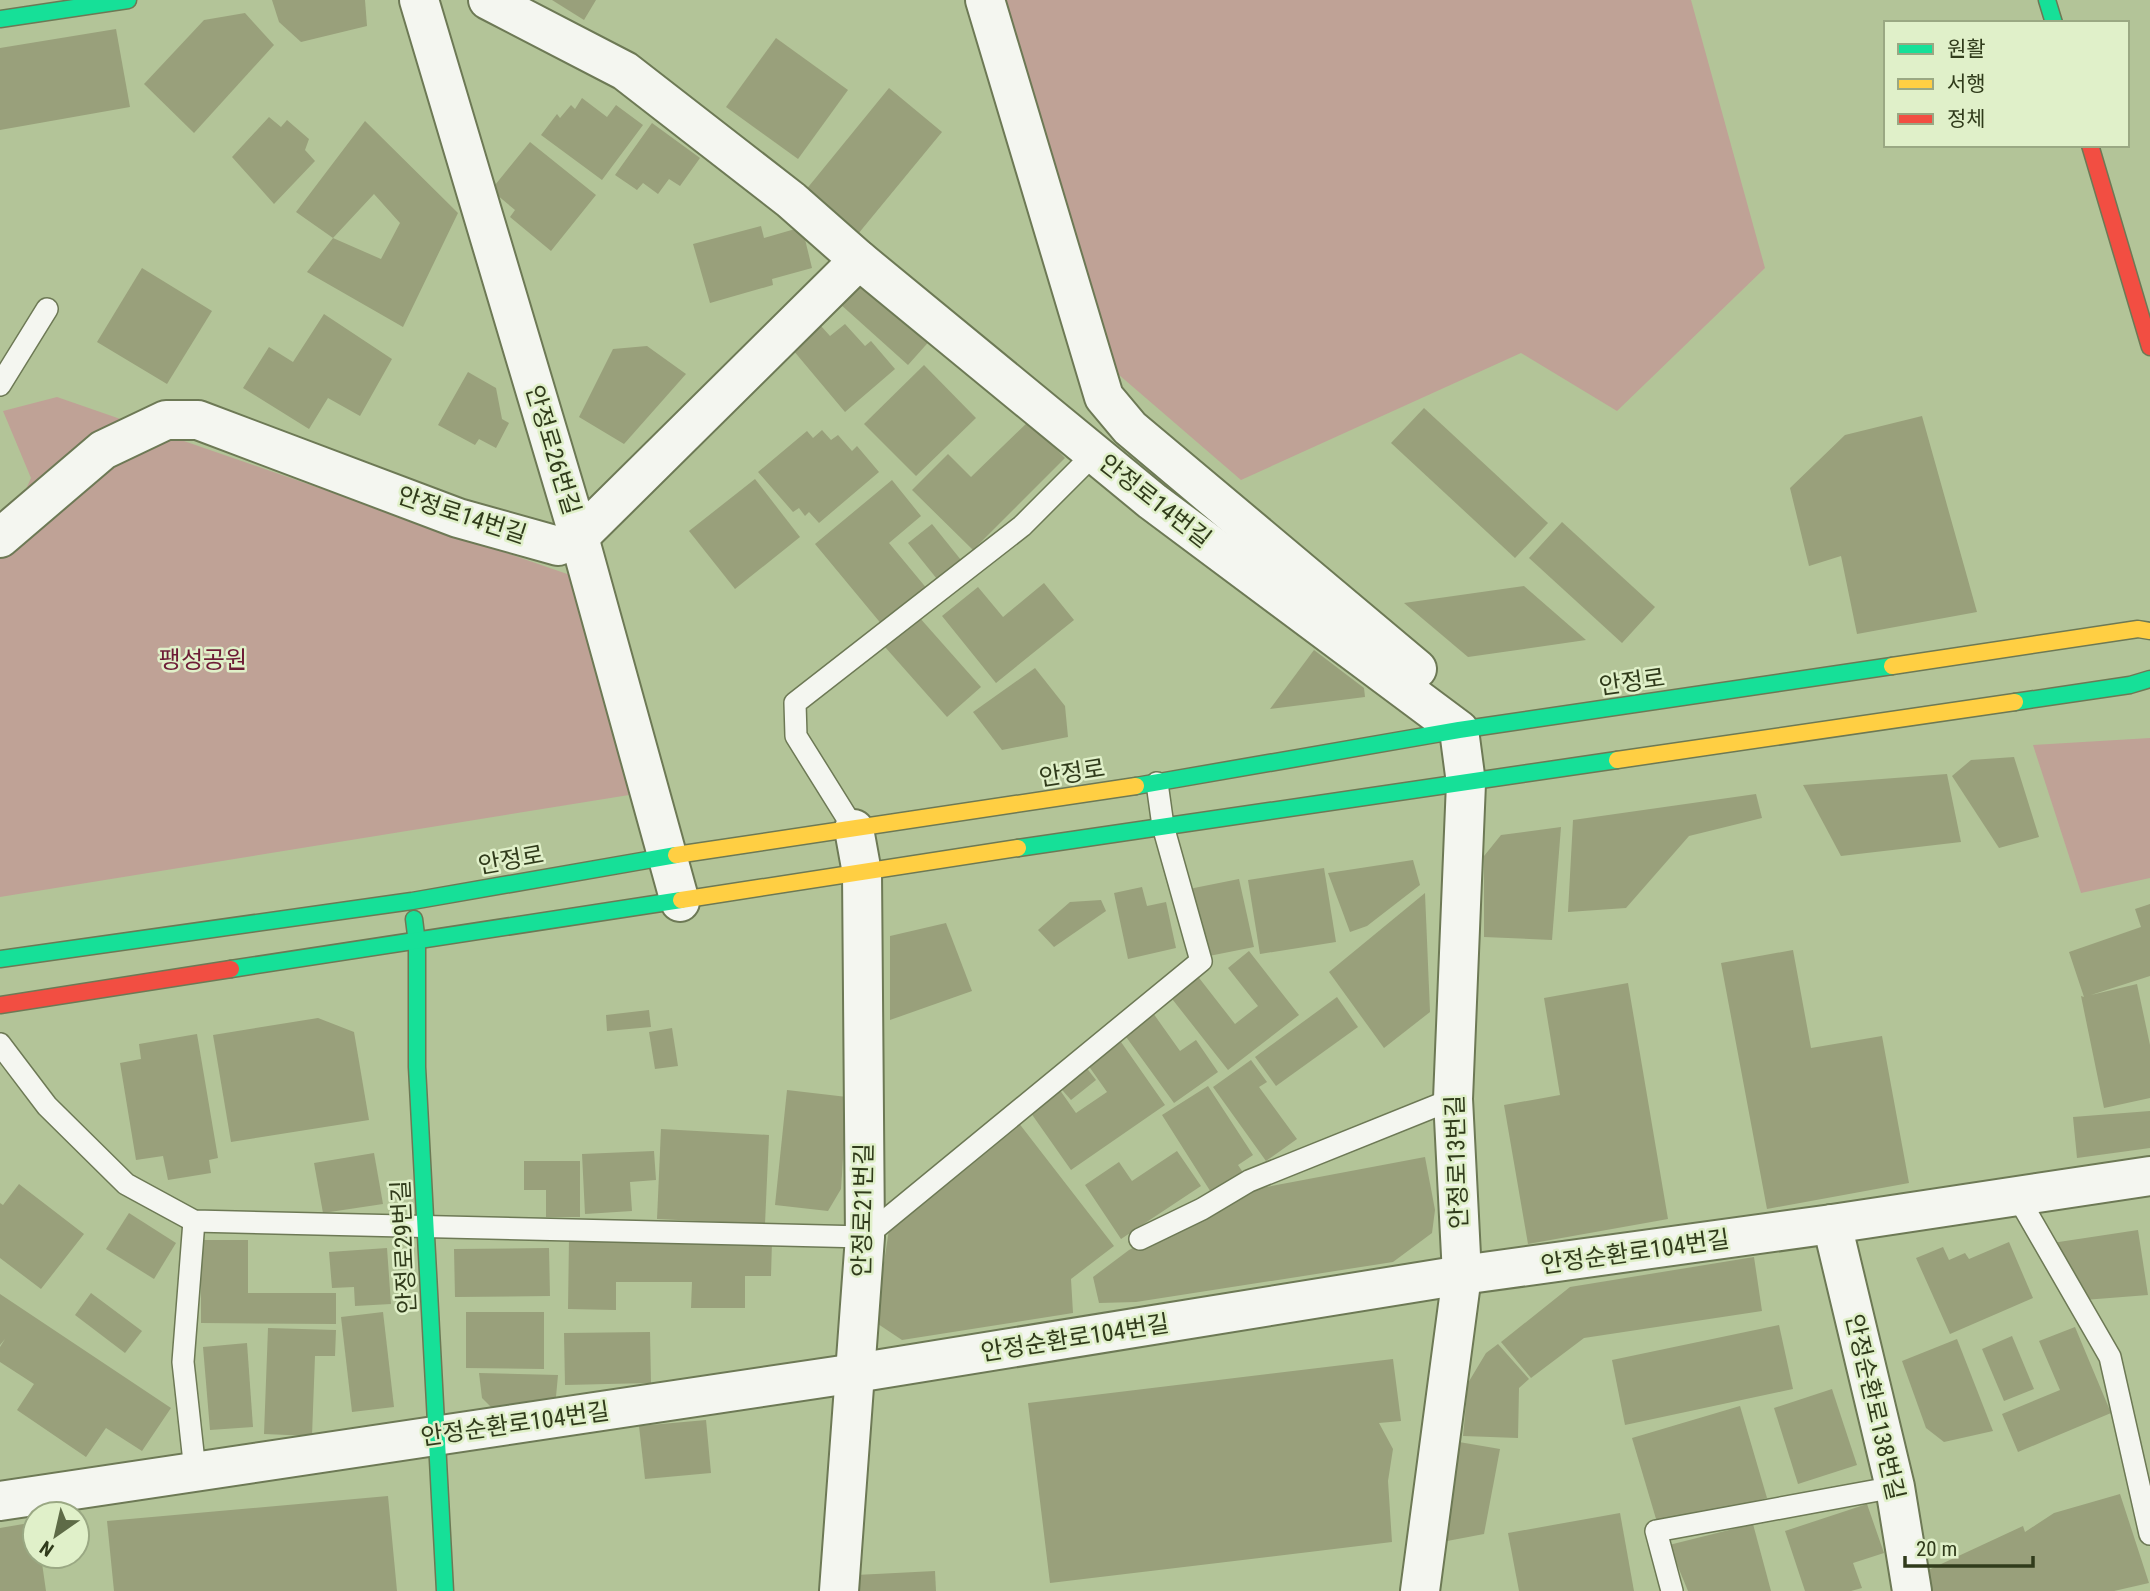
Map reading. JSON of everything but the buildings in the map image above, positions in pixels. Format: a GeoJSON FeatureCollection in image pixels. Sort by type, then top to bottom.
{"type":"FeatureCollection","features":[{"type":"Feature","properties":{"kind":"main road"},"geometry":{"type":"LineString","coordinates":[[0,19],[128,0]]}},
{"type":"Feature","properties":{"kind":"main road"},"geometry":{"type":"LineString","coordinates":[[2047,0],[2053,21]]}},
{"type":"Feature","properties":{"kind":"main road"},"geometry":{"type":"LineString","coordinates":[[2091,147],[2149,340]]}},
{"type":"Feature","properties":{"kind":"main road","name":"안정로"},"geometry":{"type":"LineString","coordinates":[[0,959],[412,901],[668,856],[1157,783],[1473,728],[2137,629],[2150,631]]}},
{"type":"Feature","properties":{"kind":"main road"},"geometry":{"type":"LineString","coordinates":[[0,1005],[417,943],[1163,826],[1466,783],[2150,679]]}},
{"type":"Feature","properties":{"kind":"main road","name":"안정로29번길"},"geometry":{"type":"LineString","coordinates":[[412,901],[417,943],[417,1067],[445,1591]]}},
{"type":"Feature","properties":{"kind":"street","name":"안정로26번길"},"geometry":{"type":"LineString","coordinates":[[419,0],[579,537],[680,902]]}},
{"type":"Feature","properties":{"kind":"street","name":"안정로14번길"},"geometry":{"type":"LineString","coordinates":[[488,0],[625,71],[791,200],[859,260],[1163,510],[1473,728]]}},
{"type":"Feature","properties":{"kind":"street"},"geometry":{"type":"LineString","coordinates":[[985,0],[1104,397],[1130,428],[1473,728]]}},
{"type":"Feature","properties":{"kind":"street"},"geometry":{"type":"LineString","coordinates":[[579,537],[859,260]]}},
{"type":"Feature","properties":{"kind":"street","name":"안정로14번길"},"geometry":{"type":"LineString","coordinates":[[0,538],[103,450],[166,420],[198,420],[458,518],[558,546],[579,537]]}},
{"type":"Feature","properties":{"kind":"street","name":"안정로13번길"},"geometry":{"type":"LineString","coordinates":[[1420,1591],[1462,1275],[1453,1099],[1466,783],[1473,728]]}},
{"type":"Feature","properties":{"kind":"street","name":"안정로21번길"},"geometry":{"type":"LineString","coordinates":[[839,1591],[864,1237],[862,873],[854,829]]}},
{"type":"Feature","properties":{"kind":"street","name":"안정순환로104번길"},"geometry":{"type":"LineString","coordinates":[[0,1501],[856,1373],[1462,1275],[1832,1224],[2150,1175]]}},
{"type":"Feature","properties":{"kind":"street","name":"안정순환로138번길"},"geometry":{"type":"LineString","coordinates":[[1832,1224],[1895,1487],[1912,1591]]}},
{"type":"Feature","properties":{"kind":"lane"},"geometry":{"type":"LineString","coordinates":[[0,385],[47,309]]}},
{"type":"Feature","properties":{"kind":"lane"},"geometry":{"type":"LineString","coordinates":[[854,829],[796,736],[795,703],[1022,526],[1094,454]]}},
{"type":"Feature","properties":{"kind":"lane"},"geometry":{"type":"LineString","coordinates":[[0,1044],[47,1106],[126,1184],[194,1221],[864,1237],[1200,961],[1163,826],[1157,783]]}},
{"type":"Feature","properties":{"kind":"lane"},"geometry":{"type":"LineString","coordinates":[[1140,1239],[1202,1209],[1249,1181],[1453,1099]]}},
{"type":"Feature","properties":{"kind":"lane"},"geometry":{"type":"LineString","coordinates":[[2016,1194],[2110,1357],[2150,1534]]}},
{"type":"Feature","properties":{"kind":"lane"},"geometry":{"type":"LineString","coordinates":[[194,1221],[183,1362],[195,1471]]}},
{"type":"Feature","properties":{"kind":"lane"},"geometry":{"type":"LineString","coordinates":[[1672,1591],[1656,1531],[1895,1487]]}},
{"type":"Feature","properties":{"kind":"green space"},"geometry":{"type":"Polygon","coordinates":[[[998,0],[1691,0],[1765,268],[1617,411],[1521,353],[1241,480],[1118,374],[998,0]]]}},
{"type":"Feature","properties":{"kind":"green space","name":"팽성공원"},"geometry":{"type":"Polygon","coordinates":[[[57,397],[573,576],[629,795],[0,897],[0,547],[31,478],[3,411],[57,397]]]}},
{"type":"Feature","properties":{"kind":"green space"},"geometry":{"type":"Polygon","coordinates":[[[2150,738],[2150,878],[2081,893],[2033,745],[2150,738]]]}},
{"type":"Feature","properties":{"kind":"traffic: fast"},"geometry":{"type":"LineString","coordinates":[[0,19],[128,0]]}},
{"type":"Feature","properties":{"kind":"traffic: fast"},"geometry":{"type":"LineString","coordinates":[[2047,0],[2053,21]]}},
{"type":"Feature","properties":{"kind":"traffic: fast"},"geometry":{"type":"LineString","coordinates":[[1136,786],[1459,730],[1892,666]]}},
{"type":"Feature","properties":{"kind":"traffic: fast"},"geometry":{"type":"LineString","coordinates":[[2015,702],[2130,685],[2150,679]]}},
{"type":"Feature","properties":{"kind":"traffic: fast"},"geometry":{"type":"LineString","coordinates":[[1018,848],[1617,760]]}},
{"type":"Feature","properties":{"kind":"traffic: fast"},"geometry":{"type":"LineString","coordinates":[[0,959],[412,901],[676,855]]}},
{"type":"Feature","properties":{"kind":"traffic: fast"},"geometry":{"type":"LineString","coordinates":[[231,969],[681,900]]}},
{"type":"Feature","properties":{"kind":"traffic: fast"},"geometry":{"type":"LineString","coordinates":[[414,919],[417,943],[417,1067],[445,1591]]}},
{"type":"Feature","properties":{"kind":"traffic: slow"},"geometry":{"type":"LineString","coordinates":[[1892,666],[2138,629],[2150,631]]}},
{"type":"Feature","properties":{"kind":"traffic: slow"},"geometry":{"type":"LineString","coordinates":[[1617,760],[2015,702]]}},
{"type":"Feature","properties":{"kind":"traffic: slow"},"geometry":{"type":"LineString","coordinates":[[676,855],[1136,786]]}},
{"type":"Feature","properties":{"kind":"traffic: slow"},"geometry":{"type":"LineString","coordinates":[[681,900],[1018,848]]}},
{"type":"Feature","properties":{"kind":"traffic: jam"},"geometry":{"type":"LineString","coordinates":[[2091,147],[2150,347]]}},
{"type":"Feature","properties":{"kind":"traffic: jam"},"geometry":{"type":"LineString","coordinates":[[0,1005],[231,969]]}}]}
